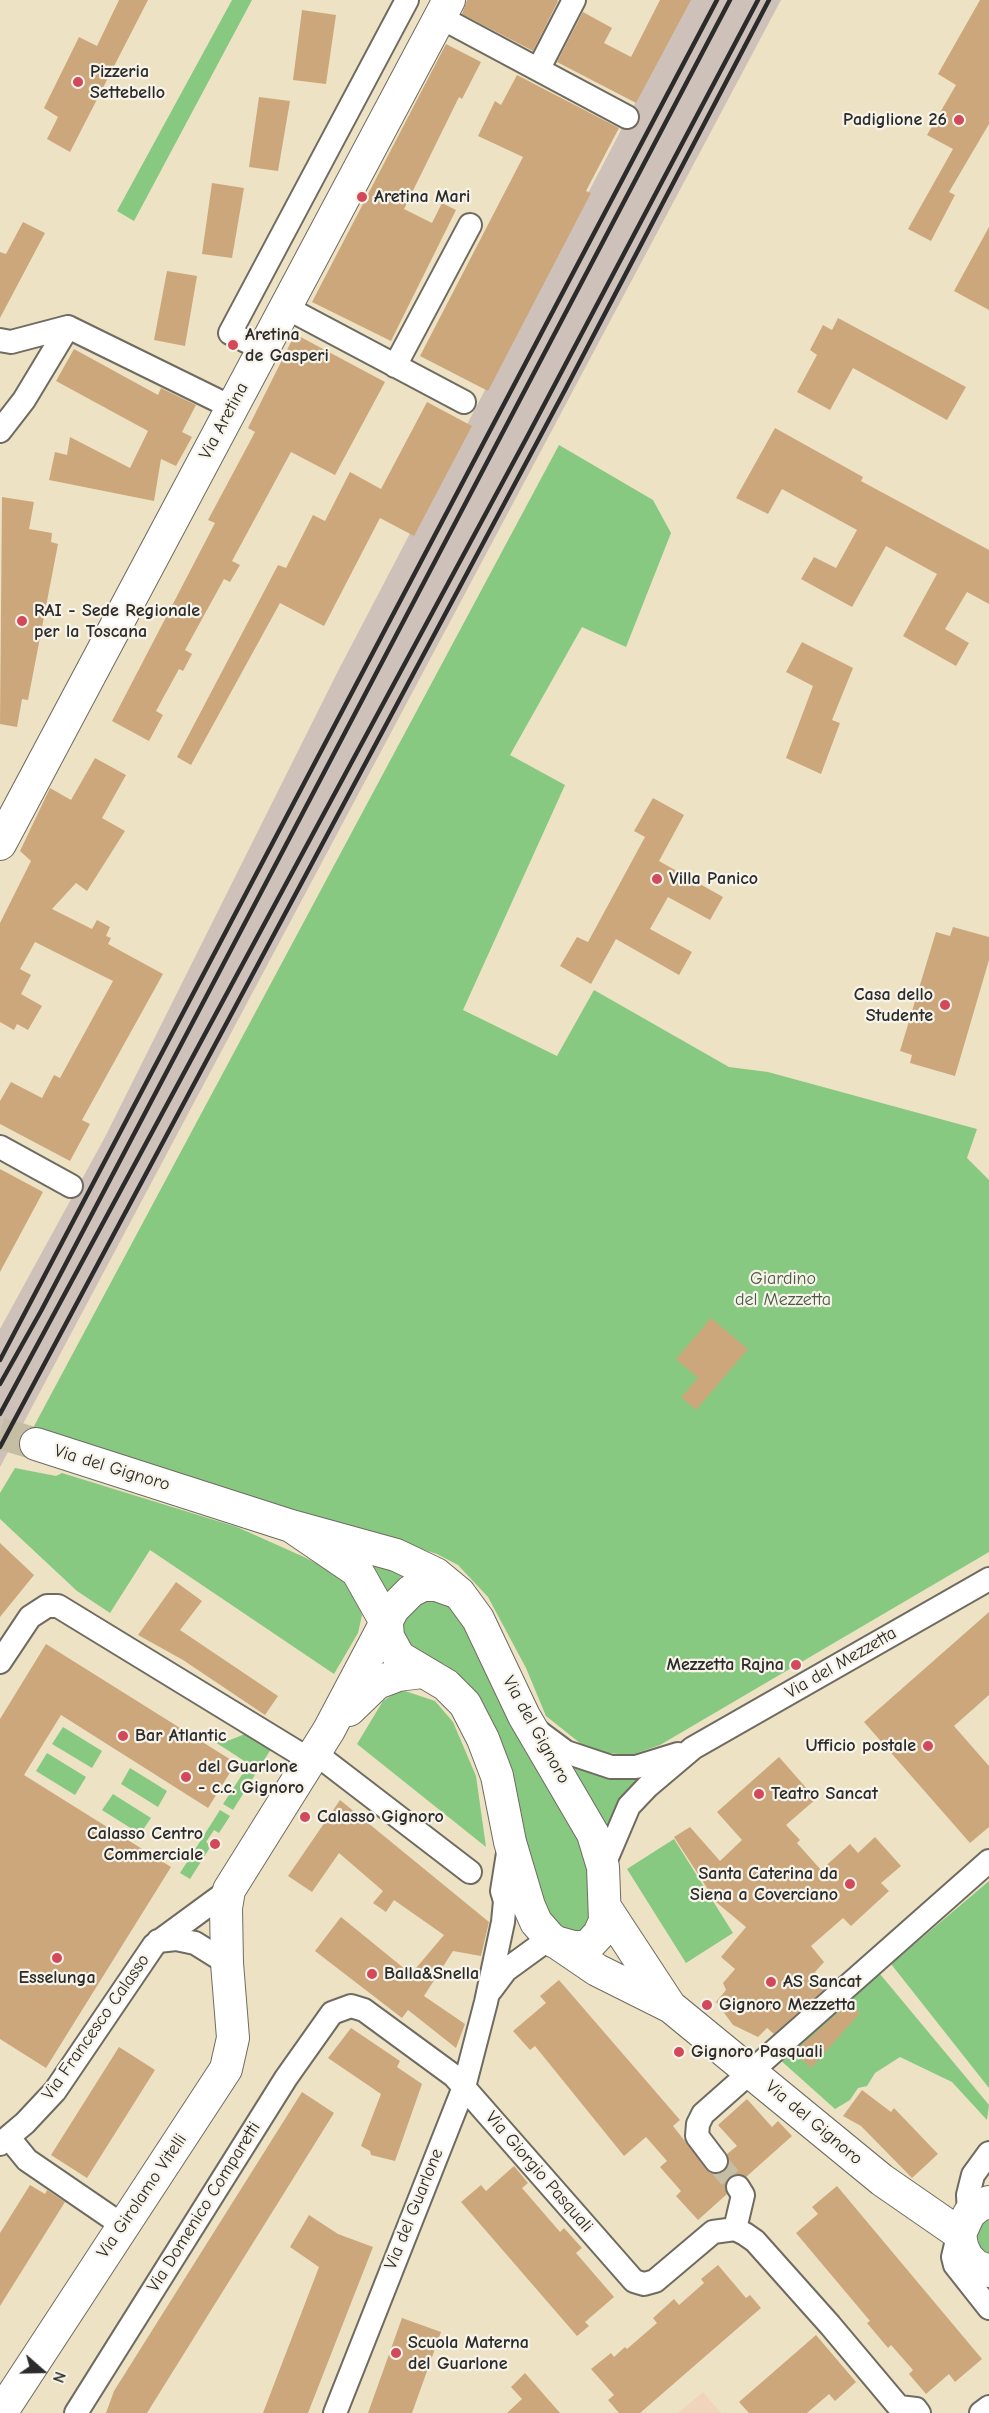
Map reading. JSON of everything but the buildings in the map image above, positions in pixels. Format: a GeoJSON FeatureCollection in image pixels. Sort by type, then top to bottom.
{"type":"FeatureCollection","features":[{"type":"Feature","properties":{"kind":"main road","name":"Via Aretina"},"geometry":{"type":"LineString","coordinates":[[0,844],[445,9]]}},
{"type":"Feature","properties":{"kind":"main road","name":"Via del Gignoro"},"geometry":{"type":"LineString","coordinates":[[36,1444],[291,1526],[396,1555],[436,1574],[459,1593],[478,1619],[530,1725],[593,1834],[603,1867],[605,1906],[602,1929],[587,1947],[573,1947],[552,1940]]}},
{"type":"Feature","properties":{"kind":"main road","name":"Via del Gignoro"},"geometry":{"type":"LineString","coordinates":[[291,1526],[357,1571],[387,1623],[393,1649],[406,1663],[451,1689],[471,1714],[497,1776],[510,1842],[533,1916],[552,1940],[597,1970],[671,2007],[882,2180],[973,2217]]}},
{"type":"Feature","properties":{"kind":"main road"},"geometry":{"type":"LineString","coordinates":[[318,1748],[393,1609],[417,1587],[436,1586],[459,1593]]}},
{"type":"Feature","properties":{"kind":"main road"},"geometry":{"type":"LineString","coordinates":[[318,1748],[377,1683],[398,1675],[422,1672]]}},
{"type":"Feature","properties":{"kind":"main road","name":"Via Francesco Calasso"},"geometry":{"type":"LineString","coordinates":[[227,1963],[226,1908],[229,1890],[318,1748]]}},
{"type":"Feature","properties":{"kind":"main road","name":"Via del Gignoro"},"geometry":{"type":"LineString","coordinates":[[605,1906],[671,2007]]}},
{"type":"Feature","properties":{"kind":"main road","name":"Via Girolamo Vitelli"},"geometry":{"type":"LineString","coordinates":[[1,2413],[226,2069],[233,2038],[227,1963]]}},
{"type":"Feature","properties":{"kind":"main road"},"geometry":{"type":"LineString","coordinates":[[973,2217],[962,2246],[967,2257],[976,2266],[989,2271]]}},
{"type":"Feature","properties":{"kind":"street"},"geometry":{"type":"LineString","coordinates":[[262,349],[230,333],[407,0]]}},
{"type":"Feature","properties":{"kind":"street"},"geometry":{"type":"LineString","coordinates":[[539,68],[574,0]]}},
{"type":"Feature","properties":{"kind":"street"},"geometry":{"type":"LineString","coordinates":[[445,9],[539,68],[627,117]]}},
{"type":"Feature","properties":{"kind":"street"},"geometry":{"type":"LineString","coordinates":[[395,366],[470,225]]}},
{"type":"Feature","properties":{"kind":"street"},"geometry":{"type":"LineString","coordinates":[[285,308],[465,402]]}},
{"type":"Feature","properties":{"kind":"street"},"geometry":{"type":"LineString","coordinates":[[0,431],[24,400],[68,327]]}},
{"type":"Feature","properties":{"kind":"street"},"geometry":{"type":"LineString","coordinates":[[0,340],[10,342],[68,327],[231,407]]}},
{"type":"Feature","properties":{"kind":"street"},"geometry":{"type":"LineString","coordinates":[[0,1147],[71,1186]]}},
{"type":"Feature","properties":{"kind":"street","name":"Via del Mezzetta"},"geometry":{"type":"LineString","coordinates":[[603,1867],[629,1806],[648,1786],[693,1748],[989,1579]]}},
{"type":"Feature","properties":{"kind":"street"},"geometry":{"type":"LineString","coordinates":[[0,1662],[30,1617],[47,1606],[58,1606],[318,1748],[470,1872]]}},
{"type":"Feature","properties":{"kind":"street","name":"Via del Mezzetta"},"geometry":{"type":"LineString","coordinates":[[530,1725],[566,1752],[610,1767],[636,1767],[693,1748]]}},
{"type":"Feature","properties":{"kind":"street","name":"Via del Guarlone"},"geometry":{"type":"LineString","coordinates":[[335,2413],[464,2087],[486,2002],[502,1922],[505,1901],[502,1892],[510,1842]]}},
{"type":"Feature","properties":{"kind":"street"},"geometry":{"type":"LineString","coordinates":[[716,2161],[700,2143],[697,2136],[698,2124],[703,2114],[750,2070],[989,1861]]}},
{"type":"Feature","properties":{"kind":"street","name":"Via Francesco Calasso"},"geometry":{"type":"LineString","coordinates":[[4,2141],[54,2091],[126,1983],[158,1941],[229,1890]]}},
{"type":"Feature","properties":{"kind":"street","name":"Via Francesco Calasso"},"geometry":{"type":"LineString","coordinates":[[158,1941],[176,1940],[195,1943],[227,1963]]}},
{"type":"Feature","properties":{"kind":"street","name":"Via del Guarlone"},"geometry":{"type":"LineString","coordinates":[[486,2002],[492,1987],[506,1970],[552,1940]]}},
{"type":"Feature","properties":{"kind":"street","name":"Via Giorgio Pasquali"},"geometry":{"type":"LineString","coordinates":[[340,2008],[351,2006],[364,2010],[448,2071],[634,2281],[644,2284],[655,2281],[713,2232],[735,2229]]}},
{"type":"Feature","properties":{"kind":"street","name":"Via Domenico Comparetti"},"geometry":{"type":"LineString","coordinates":[[76,2413],[286,2078],[324,2022],[340,2008]]}},
{"type":"Feature","properties":{"kind":"street"},"geometry":{"type":"LineString","coordinates":[[4,2141],[27,2160],[122,2225]]}},
{"type":"Feature","properties":{"kind":"street"},"geometry":{"type":"LineString","coordinates":[[989,2153],[973,2175],[968,2195],[973,2217],[954,2244],[955,2265],[989,2308]]}},
{"type":"Feature","properties":{"kind":"street"},"geometry":{"type":"LineString","coordinates":[[738,2187],[743,2195],[735,2229],[755,2241],[899,2407],[916,2409],[919,2413]]}},
{"type":"Feature","properties":{"kind":"street"},"geometry":{"type":"LineString","coordinates":[[981,2413],[989,2407]]}},
{"type":"Feature","properties":{"kind":"shaded area"},"geometry":{"type":"Polygon","coordinates":[[[689,0],[781,0],[0,1467],[0,1329],[105,1137],[338,671],[689,0]]]}},
{"type":"Feature","properties":{"kind":"shaded area"},"geometry":{"type":"Polygon","coordinates":[[[703,2392],[721,2413],[678,2413],[703,2392]]]}},
{"type":"Feature","properties":{"kind":"green space"},"geometry":{"type":"Polygon","coordinates":[[[232,0],[252,0],[134,221],[117,211],[232,0]]]}},
{"type":"Feature","properties":{"kind":"green space","name":"Giardino del Mezzetta"},"geometry":{"type":"Polygon","coordinates":[[[559,445],[653,500],[671,533],[626,647],[582,627],[510,755],[565,785],[463,1010],[557,1056],[594,990],[729,1067],[768,1072],[977,1129],[967,1158],[989,1180],[989,1552],[660,1745],[631,1755],[606,1753],[585,1747],[546,1716],[526,1668],[488,1597],[458,1565],[437,1554],[33,1428],[559,445]]]}},
{"type":"Feature","properties":{"kind":"green space"},"geometry":{"type":"Polygon","coordinates":[[[15,1468],[56,1476],[62,1473],[237,1527],[304,1557],[341,1576],[357,1598],[362,1615],[358,1633],[334,1674],[150,1550],[110,1613],[77,1591],[0,1519],[0,1493],[15,1468]]]}},
{"type":"Feature","properties":{"kind":"green space"},"geometry":{"type":"Polygon","coordinates":[[[351,1550],[414,1572],[401,1577],[385,1595],[351,1550]]]}},
{"type":"Feature","properties":{"kind":"green space"},"geometry":{"type":"Polygon","coordinates":[[[430,1594],[456,1607],[578,1830],[590,1880],[592,1914],[586,1927],[579,1932],[569,1934],[545,1914],[502,1744],[493,1723],[466,1681],[444,1664],[419,1654],[404,1638],[404,1615],[430,1594]]]}},
{"type":"Feature","properties":{"kind":"green space"},"geometry":{"type":"Polygon","coordinates":[[[405,1691],[435,1701],[453,1722],[476,1776],[486,1847],[357,1744],[383,1701],[397,1692],[405,1691]]]}},
{"type":"Feature","properties":{"kind":"green space"},"geometry":{"type":"Polygon","coordinates":[[[63,1727],[102,1751],[92,1768],[52,1744],[63,1727]]]}},
{"type":"Feature","properties":{"kind":"green space"},"geometry":{"type":"Polygon","coordinates":[[[245,1734],[271,1749],[233,1810],[223,1804],[249,1764],[215,1742],[230,1740],[245,1734]]]}},
{"type":"Feature","properties":{"kind":"green space"},"geometry":{"type":"Polygon","coordinates":[[[47,1753],[86,1777],[75,1795],[36,1771],[47,1753]]]}},
{"type":"Feature","properties":{"kind":"green space"},"geometry":{"type":"Polygon","coordinates":[[[559,1759],[636,1776],[639,1782],[608,1840],[559,1759]]]}},
{"type":"Feature","properties":{"kind":"green space"},"geometry":{"type":"Polygon","coordinates":[[[130,1768],[167,1791],[158,1807],[121,1784],[130,1768]]]}},
{"type":"Feature","properties":{"kind":"green space"},"geometry":{"type":"Polygon","coordinates":[[[113,1794],[151,1818],[140,1834],[102,1810],[113,1794]]]}},
{"type":"Feature","properties":{"kind":"green space"},"geometry":{"type":"Polygon","coordinates":[[[220,1810],[230,1816],[219,1833],[214,1830],[206,1842],[211,1846],[190,1879],[180,1873],[220,1810]]]}},
{"type":"Feature","properties":{"kind":"green space"},"geometry":{"type":"Polygon","coordinates":[[[674,1839],[733,1933],[686,1963],[627,1869],[674,1839]]]}},
{"type":"Feature","properties":{"kind":"green space"},"geometry":{"type":"Polygon","coordinates":[[[989,1881],[989,2088],[891,1964],[989,1881]]]}},
{"type":"Feature","properties":{"kind":"green space"},"geometry":{"type":"Polygon","coordinates":[[[880,1974],[989,2105],[987,2120],[952,2082],[900,2057],[875,2073],[867,2086],[858,2088],[850,2100],[835,2109],[778,2058],[880,1974]]]}},
{"type":"Feature","properties":{"kind":"green space"},"geometry":{"type":"Polygon","coordinates":[[[989,2219],[989,2254],[980,2247],[977,2235],[982,2224],[989,2219]]]}},
{"type":"Feature","properties":{"kind":"tunnel"},"geometry":{"type":"LineString","coordinates":[[0,1433],[36,1444]]}},
{"type":"Feature","properties":{"kind":"tunnel"},"geometry":{"type":"LineString","coordinates":[[716,2161],[738,2187]]}},
{"type":"Feature","properties":{"kind":"railway"},"geometry":{"type":"LineString","coordinates":[[0,1360],[717,0]]}},
{"type":"Feature","properties":{"kind":"railway"},"geometry":{"type":"LineString","coordinates":[[0,1384],[41,1311],[730,0]]}},
{"type":"Feature","properties":{"kind":"railway"},"geometry":{"type":"LineString","coordinates":[[0,1414],[526,439],[758,0]]}},
{"type":"Feature","properties":{"kind":"railway"},"geometry":{"type":"LineString","coordinates":[[0,1447],[565,390],[769,0]]}},
{"type":"Feature","properties":{"kind":"place","name":"Pizzeria Settebello"},"geometry":{"type":"Point","coordinates":[78,82]}},
{"type":"Feature","properties":{"kind":"place","name":"Padiglione 26"},"geometry":{"type":"Point","coordinates":[959,120]}},
{"type":"Feature","properties":{"kind":"place","name":"Aretina Mari"},"geometry":{"type":"Point","coordinates":[362,197]}},
{"type":"Feature","properties":{"kind":"place","name":"Aretina de Gasperi"},"geometry":{"type":"Point","coordinates":[233,345]}},
{"type":"Feature","properties":{"kind":"place","name":"RAI - Sede Regionale per la Toscana"},"geometry":{"type":"Point","coordinates":[22,621]}},
{"type":"Feature","properties":{"kind":"place","name":"Villa Panico"},"geometry":{"type":"Point","coordinates":[657,879]}},
{"type":"Feature","properties":{"kind":"place","name":"Casa dello Studente"},"geometry":{"type":"Point","coordinates":[945,1005]}},
{"type":"Feature","properties":{"kind":"place","name":"Mezzetta Rajna"},"geometry":{"type":"Point","coordinates":[796,1665]}},
{"type":"Feature","properties":{"kind":"place","name":"Bar Atlantic"},"geometry":{"type":"Point","coordinates":[123,1736]}},
{"type":"Feature","properties":{"kind":"place","name":"Ufficio postale"},"geometry":{"type":"Point","coordinates":[928,1746]}},
{"type":"Feature","properties":{"kind":"place","name":"del Guarlone - c.c. Gignoro"},"geometry":{"type":"Point","coordinates":[186,1777]}},
{"type":"Feature","properties":{"kind":"place","name":"Teatro Sancat"},"geometry":{"type":"Point","coordinates":[759,1794]}},
{"type":"Feature","properties":{"kind":"place","name":"Calasso Gignoro"},"geometry":{"type":"Point","coordinates":[305,1817]}},
{"type":"Feature","properties":{"kind":"place","name":"Calasso Centro Commerciale"},"geometry":{"type":"Point","coordinates":[215,1844]}},
{"type":"Feature","properties":{"kind":"place","name":"Santa Caterina da Siena a Coverciano"},"geometry":{"type":"Point","coordinates":[850,1884]}},
{"type":"Feature","properties":{"kind":"place","name":"Esselunga"},"geometry":{"type":"Point","coordinates":[57,1958]}},
{"type":"Feature","properties":{"kind":"place","name":"Balla&Snella"},"geometry":{"type":"Point","coordinates":[372,1974]}},
{"type":"Feature","properties":{"kind":"place","name":"AS Sancat"},"geometry":{"type":"Point","coordinates":[771,1982]}},
{"type":"Feature","properties":{"kind":"place","name":"Gignoro Mezzetta"},"geometry":{"type":"Point","coordinates":[707,2005]}},
{"type":"Feature","properties":{"kind":"place","name":"Gignoro Pasquali"},"geometry":{"type":"Point","coordinates":[679,2052]}},
{"type":"Feature","properties":{"kind":"place","name":"Scuola Materna del Guarlone"},"geometry":{"type":"Point","coordinates":[396,2353]}}]}
